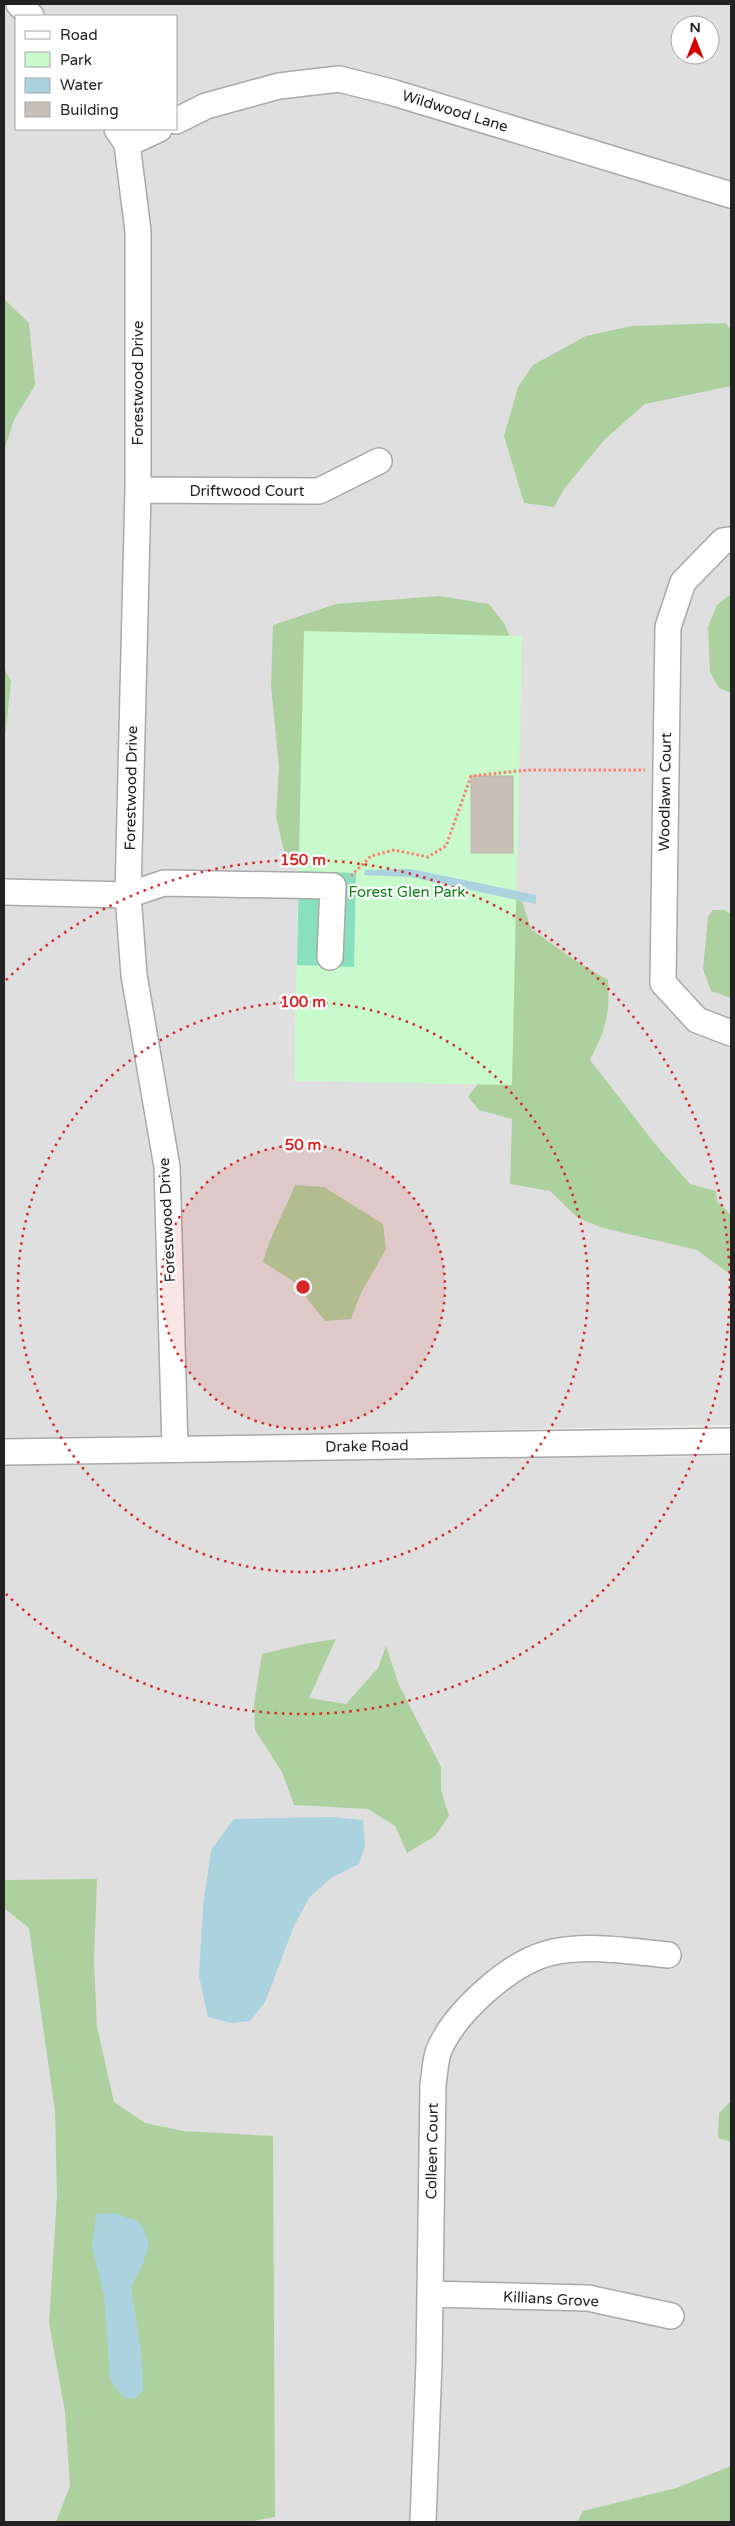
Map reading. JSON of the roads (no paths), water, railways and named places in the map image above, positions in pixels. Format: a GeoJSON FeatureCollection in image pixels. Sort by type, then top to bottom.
{"type":"FeatureCollection","features":[{"type":"Feature","properties":{"kind":"street"},"geometry":{"type":"LineString","coordinates":[[19,4],[30,15]]}},
{"type":"Feature","properties":{"kind":"street","name":"Wildwood Lane"},"geometry":{"type":"LineString","coordinates":[[178,119],[206,106],[279,86],[339,79],[391,92],[731,195]]}},
{"type":"Feature","properties":{"kind":"street"},"geometry":{"type":"LineString","coordinates":[[122,137],[154,130]]}},
{"type":"Feature","properties":{"kind":"street","name":"Forestwood Drive"},"geometry":{"type":"LineString","coordinates":[[122,137],[138,231],[138,490],[128,895],[134,975],[167,1167],[175,1448]]}},
{"type":"Feature","properties":{"kind":"street","name":"Driftwood Court"},"geometry":{"type":"LineString","coordinates":[[138,490],[319,492],[379,461]]}},
{"type":"Feature","properties":{"kind":"street","name":"Woodlawn Court"},"geometry":{"type":"LineString","coordinates":[[731,540],[723,541],[683,582],[668,627],[663,983],[697,1020],[731,1033]]}},
{"type":"Feature","properties":{"kind":"street"},"geometry":{"type":"LineString","coordinates":[[4,892],[128,895],[164,883],[333,886],[330,957]]}},
{"type":"Feature","properties":{"kind":"street","name":"Drake Road"},"geometry":{"type":"LineString","coordinates":[[4,1452],[731,1441]]}},
{"type":"Feature","properties":{"kind":"street","name":"Colleen Court"},"geometry":{"type":"LineString","coordinates":[[423,2522],[430,2294],[433,2084],[439,2050],[458,2019],[492,1985],[516,1968],[550,1953],[611,1949],[668,1955]]}},
{"type":"Feature","properties":{"kind":"street","name":"Killians Grove"},"geometry":{"type":"LineString","coordinates":[[430,2294],[588,2298],[671,2316]]}},
{"type":"Feature","properties":{"kind":"water"},"geometry":{"type":"Polygon","coordinates":[[[411,869],[536,895],[536,904],[411,877],[364,875],[365,870],[411,869]]]}},
{"type":"Feature","properties":{"kind":"water"},"geometry":{"type":"Polygon","coordinates":[[[331,1817],[363,1820],[365,1846],[359,1864],[331,1878],[309,1898],[294,1926],[265,2002],[250,2021],[231,2023],[208,2017],[199,1976],[203,1907],[211,1850],[234,1819],[331,1817]]]}},
{"type":"Feature","properties":{"kind":"water"},"geometry":{"type":"Polygon","coordinates":[[[114,2213],[137,2221],[144,2229],[149,2245],[142,2266],[131,2287],[141,2352],[143,2390],[137,2397],[130,2399],[122,2396],[110,2380],[104,2294],[92,2247],[96,2214],[114,2213]]]}},
{"type":"Feature","properties":{"kind":"park label","name":"Forest Glen Park"},"geometry":{"type":"Point","coordinates":[407,892]}}]}
